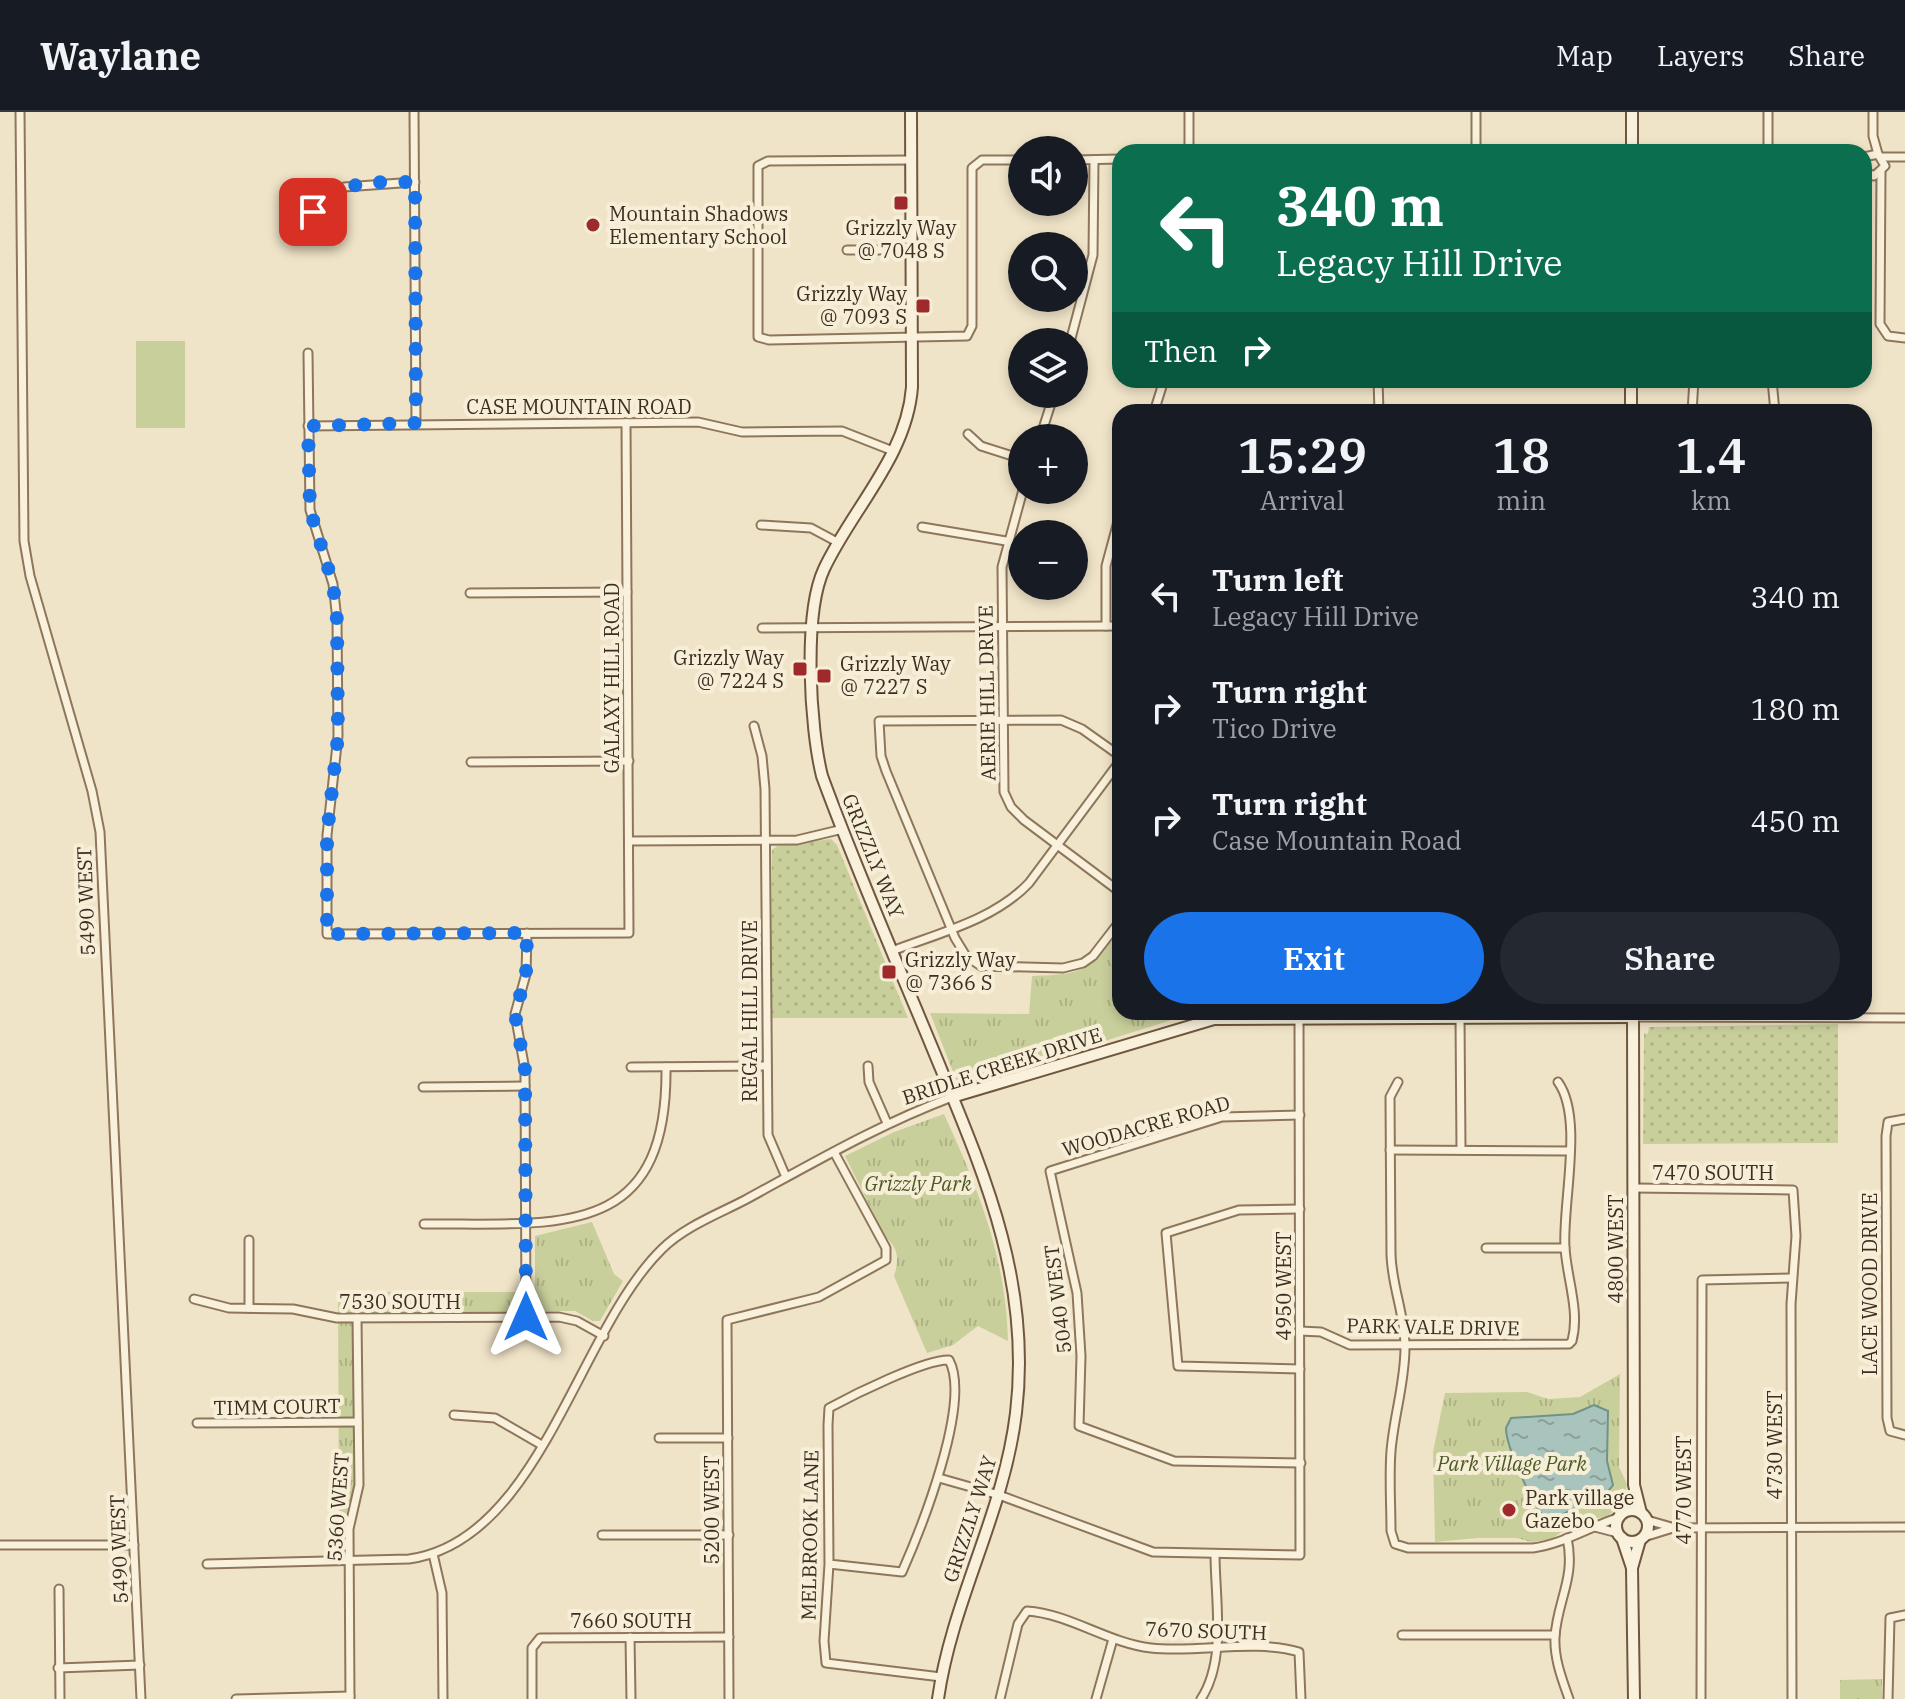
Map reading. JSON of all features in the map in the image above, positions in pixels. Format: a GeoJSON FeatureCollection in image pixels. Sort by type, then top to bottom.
{"type":"FeatureCollection","features":[{"type":"Feature","properties":{"kind":"street","name":"5490 WEST"},"geometry":{"type":"LineString","coordinates":[[20,112],[24,541],[30,576],[96,807],[100,832],[141,1699]]}},
{"type":"Feature","properties":{"kind":"street"},"geometry":{"type":"LineString","coordinates":[[414,112],[416,423]]}},
{"type":"Feature","properties":{"kind":"street","name":"GRIZZLY WAY"},"geometry":{"type":"LineString","coordinates":[[911,112],[909,414],[893,451],[839,543],[816,592],[813,628],[816,754],[997,1213],[1015,1293],[1018,1392],[1010,1453],[999,1495],[953,1626],[938,1699]]}},
{"type":"Feature","properties":{"kind":"street"},"geometry":{"type":"LineString","coordinates":[[1189,112],[1189,144]]}},
{"type":"Feature","properties":{"kind":"street"},"geometry":{"type":"LineString","coordinates":[[1476,112],[1476,144]]}},
{"type":"Feature","properties":{"kind":"street"},"geometry":{"type":"LineString","coordinates":[[1632,112],[1632,144]]}},
{"type":"Feature","properties":{"kind":"street"},"geometry":{"type":"LineString","coordinates":[[1768,112],[1768,144]]}},
{"type":"Feature","properties":{"kind":"street"},"geometry":{"type":"LineString","coordinates":[[1873,112],[1873,136],[1883,169],[1879,193],[1880,324],[1888,336],[1905,338]]}},
{"type":"Feature","properties":{"kind":"street"},"geometry":{"type":"LineString","coordinates":[[1870,144],[1873,136]]}},
{"type":"Feature","properties":{"kind":"street"},"geometry":{"type":"LineString","coordinates":[[1872,156],[1902,157]]}},
{"type":"Feature","properties":{"kind":"street"},"geometry":{"type":"LineString","coordinates":[[1872,172],[1902,157]]}},
{"type":"Feature","properties":{"kind":"street"},"geometry":{"type":"LineString","coordinates":[[1088,160],[1112,159]]}},
{"type":"Feature","properties":{"kind":"street"},"geometry":{"type":"LineString","coordinates":[[911,160],[768,161],[758,166],[758,337],[766,340],[962,338],[972,330],[972,174],[975,164],[1008,161]]}},
{"type":"Feature","properties":{"kind":"street"},"geometry":{"type":"LineString","coordinates":[[1074,328],[1093,255],[1094,160]]}},
{"type":"Feature","properties":{"kind":"street"},"geometry":{"type":"LineString","coordinates":[[1872,181],[1879,193]]}},
{"type":"Feature","properties":{"kind":"street"},"geometry":{"type":"LineString","coordinates":[[299,226],[344,187],[415,182]]}},
{"type":"Feature","properties":{"kind":"street"},"geometry":{"type":"LineString","coordinates":[[847,250],[911,250]]}},
{"type":"Feature","properties":{"kind":"street"},"geometry":{"type":"LineString","coordinates":[[308,353],[310,510],[333,584],[337,620],[338,736],[327,835],[327,934],[527,933],[526,974],[515,1014],[524,1053],[526,1317]]}},
{"type":"Feature","properties":{"kind":"street","name":"CASE MOUNTAIN ROAD"},"geometry":{"type":"LineString","coordinates":[[308,426],[698,422],[742,432],[842,431],[893,451]]}},
{"type":"Feature","properties":{"kind":"street","name":"GALAXY HILL ROAD"},"geometry":{"type":"LineString","coordinates":[[527,933],[629,933],[626,423]]}},
{"type":"Feature","properties":{"kind":"street"},"geometry":{"type":"LineString","coordinates":[[968,434],[981,446],[1008,455]]}},
{"type":"Feature","properties":{"kind":"street","name":"AERIE HILL DRIVE"},"geometry":{"type":"LineString","coordinates":[[1018,504],[1006,541],[1002,567],[1003,782],[1007,800],[1016,813],[1112,886]]}},
{"type":"Feature","properties":{"kind":"street"},"geometry":{"type":"LineString","coordinates":[[761,525],[811,528],[839,543]]}},
{"type":"Feature","properties":{"kind":"street"},"geometry":{"type":"LineString","coordinates":[[922,527],[1006,541]]}},
{"type":"Feature","properties":{"kind":"street"},"geometry":{"type":"LineString","coordinates":[[1106,626],[1107,557],[1112,540]]}},
{"type":"Feature","properties":{"kind":"street"},"geometry":{"type":"LineString","coordinates":[[470,593],[627,592]]}},
{"type":"Feature","properties":{"kind":"street"},"geometry":{"type":"LineString","coordinates":[[762,628],[1112,626]]}},
{"type":"Feature","properties":{"kind":"street"},"geometry":{"type":"LineString","coordinates":[[1112,753],[1068,721],[879,721],[881,756],[951,928],[966,956],[981,966],[995,968],[1073,967],[1093,956],[1112,931]]}},
{"type":"Feature","properties":{"kind":"street","name":"REGAL HILL DRIVE"},"geometry":{"type":"LineString","coordinates":[[754,726],[765,772],[768,1135],[786,1177]]}},
{"type":"Feature","properties":{"kind":"street"},"geometry":{"type":"LineString","coordinates":[[471,762],[629,761]]}},
{"type":"Feature","properties":{"kind":"street"},"geometry":{"type":"LineString","coordinates":[[892,951],[1011,900],[1058,845],[1112,770]]}},
{"type":"Feature","properties":{"kind":"street"},"geometry":{"type":"LineString","coordinates":[[629,841],[808,839],[843,829]]}},
{"type":"Feature","properties":{"kind":"street","name":"BRIDLE CREEK DRIVE"},"geometry":{"type":"LineString","coordinates":[[1872,1018],[1905,1018]]}},
{"type":"Feature","properties":{"kind":"street","name":"BRIDLE CREEK DRIVE"},"geometry":{"type":"LineString","coordinates":[[207,1564],[401,1560],[433,1554],[470,1536],[496,1513],[645,1268],[668,1243],[887,1123],[952,1097],[1211,1020]]}},
{"type":"Feature","properties":{"kind":"street","name":"4950 WEST"},"geometry":{"type":"LineString","coordinates":[[1215,1554],[1300,1555],[1299,1020]]}},
{"type":"Feature","properties":{"kind":"street"},"geometry":{"type":"LineString","coordinates":[[1460,1020],[1461,1150]]}},
{"type":"Feature","properties":{"kind":"street","name":"4800 WEST"},"geometry":{"type":"LineString","coordinates":[[1632,1568],[1648,1528],[1634,1485],[1633,1020]]}},
{"type":"Feature","properties":{"kind":"street"},"geometry":{"type":"LineString","coordinates":[[631,1067],[767,1066]]}},
{"type":"Feature","properties":{"kind":"street"},"geometry":{"type":"LineString","coordinates":[[868,1066],[869,1082],[887,1123]]}},
{"type":"Feature","properties":{"kind":"street"},"geometry":{"type":"LineString","coordinates":[[424,1224],[526,1223],[583,1217],[611,1203],[634,1184],[650,1161],[661,1135],[666,1106],[666,1067]]}},
{"type":"Feature","properties":{"kind":"street"},"geometry":{"type":"LineString","coordinates":[[1398,1082],[1390,1097],[1391,1269],[1404,1316],[1405,1345],[1403,1396],[1391,1452],[1391,1531],[1395,1544],[1408,1548],[1533,1548],[1567,1538],[1622,1515],[1644,1516],[1675,1528]]}},
{"type":"Feature","properties":{"kind":"street"},"geometry":{"type":"LineString","coordinates":[[1486,1248],[1565,1248],[1570,1151],[1566,1098],[1558,1082]]}},
{"type":"Feature","properties":{"kind":"street"},"geometry":{"type":"LineString","coordinates":[[423,1087],[525,1086]]}},
{"type":"Feature","properties":{"kind":"street","name":"WOODACRE ROAD"},"geometry":{"type":"LineString","coordinates":[[1050,1171],[1222,1117],[1300,1115]]}},
{"type":"Feature","properties":{"kind":"street","name":"LACE WOOD DRIVE"},"geometry":{"type":"LineString","coordinates":[[1905,1119],[1888,1122],[1887,1418],[1890,1431],[1905,1435]]}},
{"type":"Feature","properties":{"kind":"street"},"geometry":{"type":"LineString","coordinates":[[1390,1150],[1570,1151]]}},
{"type":"Feature","properties":{"kind":"street","name":"5200 WEST"},"geometry":{"type":"LineString","coordinates":[[729,1699],[727,1320],[819,1297],[886,1260],[886,1248],[834,1152]]}},
{"type":"Feature","properties":{"kind":"street","name":"5040 WEST"},"geometry":{"type":"LineString","coordinates":[[1050,1171],[1077,1293],[1081,1356],[1079,1426],[1174,1461],[1301,1463]]}},
{"type":"Feature","properties":{"kind":"street","name":"7470 SOUTH"},"geometry":{"type":"LineString","coordinates":[[1634,1188],[1793,1190]]}},
{"type":"Feature","properties":{"kind":"street","name":"4730 WEST"},"geometry":{"type":"LineString","coordinates":[[1792,1699],[1792,1278],[1796,1236],[1793,1190]]}},
{"type":"Feature","properties":{"kind":"street"},"geometry":{"type":"LineString","coordinates":[[1300,1209],[1239,1210],[1166,1233],[1178,1366],[1300,1369]]}},
{"type":"Feature","properties":{"kind":"street"},"geometry":{"type":"LineString","coordinates":[[249,1240],[249,1308]]}},
{"type":"Feature","properties":{"kind":"street","name":"PARK VALE DRIVE"},"geometry":{"type":"LineString","coordinates":[[1300,1331],[1321,1332],[1343,1344],[1569,1344],[1574,1337],[1574,1305],[1565,1248]]}},
{"type":"Feature","properties":{"kind":"street","name":"4770 WEST"},"geometry":{"type":"LineString","coordinates":[[1701,1699],[1702,1280],[1792,1278]]}},
{"type":"Feature","properties":{"kind":"street","name":"7530 SOUTH"},"geometry":{"type":"LineString","coordinates":[[194,1299],[225,1307],[288,1308],[323,1317],[571,1319],[604,1336]]}},
{"type":"Feature","properties":{"kind":"street","name":"5360 WEST"},"geometry":{"type":"LineString","coordinates":[[350,1697],[349,1524],[359,1485],[357,1318]]}},
{"type":"Feature","properties":{"kind":"street","name":"MELBROOK LANE"},"geometry":{"type":"LineString","coordinates":[[939,1478],[953,1403],[955,1379],[949,1360],[932,1363],[829,1408],[826,1663],[941,1677]]}},
{"type":"Feature","properties":{"kind":"street"},"geometry":{"type":"LineString","coordinates":[[454,1415],[495,1418],[540,1444]]}},
{"type":"Feature","properties":{"kind":"street","name":"TIMM COURT"},"geometry":{"type":"LineString","coordinates":[[197,1423],[358,1422]]}},
{"type":"Feature","properties":{"kind":"street"},"geometry":{"type":"LineString","coordinates":[[659,1438],[728,1438]]}},
{"type":"Feature","properties":{"kind":"street"},"geometry":{"type":"LineString","coordinates":[[829,1564],[902,1572],[939,1478],[999,1495],[1153,1552],[1215,1554],[1214,1671],[1201,1699]]}},
{"type":"Feature","properties":{"kind":"street","name":"4800 WEST"},"geometry":{"type":"LineString","coordinates":[[1634,1485],[1622,1515],[1620,1535],[1632,1568],[1634,1699]]}},
{"type":"Feature","properties":{"kind":"street"},"geometry":{"type":"LineString","coordinates":[[1591,1526],[1620,1535],[1631,1542],[1675,1528],[1905,1527]]}},
{"type":"Feature","properties":{"kind":"street"},"geometry":{"type":"LineString","coordinates":[[602,1535],[729,1535]]}},
{"type":"Feature","properties":{"kind":"street"},"geometry":{"type":"LineString","coordinates":[[1567,1538],[1569,1584],[1555,1635],[1557,1661],[1569,1699]]}},
{"type":"Feature","properties":{"kind":"street"},"geometry":{"type":"LineString","coordinates":[[0,1545],[134,1545]]}},
{"type":"Feature","properties":{"kind":"street"},"geometry":{"type":"LineString","coordinates":[[433,1554],[442,1593],[443,1699]]}},
{"type":"Feature","properties":{"kind":"street"},"geometry":{"type":"LineString","coordinates":[[59,1589],[60,1699]]}},
{"type":"Feature","properties":{"kind":"street"},"geometry":{"type":"LineString","coordinates":[[1000,1699],[1018,1624],[1027,1611],[1042,1612],[1113,1639],[1096,1699]]}},
{"type":"Feature","properties":{"kind":"street"},"geometry":{"type":"LineString","coordinates":[[1888,1699],[1890,1618],[1905,1615]]}},
{"type":"Feature","properties":{"kind":"street"},"geometry":{"type":"LineString","coordinates":[[1402,1635],[1555,1635]]}},
{"type":"Feature","properties":{"kind":"street","name":"7660 SOUTH"},"geometry":{"type":"LineString","coordinates":[[532,1699],[531,1651],[535,1642],[544,1637],[729,1637]]}},
{"type":"Feature","properties":{"kind":"street"},"geometry":{"type":"LineString","coordinates":[[630,1637],[631,1699]]}},
{"type":"Feature","properties":{"kind":"street","name":"7670 SOUTH"},"geometry":{"type":"LineString","coordinates":[[1113,1639],[1150,1648],[1299,1652],[1301,1699]]}},
{"type":"Feature","properties":{"kind":"street"},"geometry":{"type":"LineString","coordinates":[[58,1668],[140,1665]]}},
{"type":"Feature","properties":{"kind":"street"},"geometry":{"type":"LineString","coordinates":[[236,1699],[350,1697]]}},
{"type":"Feature","properties":{"kind":"green space"},"geometry":{"type":"Polygon","coordinates":[[[136,341],[185,341],[185,428],[136,428],[136,341]]]}},
{"type":"Feature","properties":{"kind":"green space"},"geometry":{"type":"Polygon","coordinates":[[[831,839],[837,845],[908,1018],[771,1018],[772,850],[777,846],[831,839]]]}},
{"type":"Feature","properties":{"kind":"green space"},"geometry":{"type":"Polygon","coordinates":[[[1112,941],[1112,1020],[1172,1020],[959,1087],[930,1013],[1029,1014],[1032,976],[1074,972],[1100,955],[1112,941]]]}},
{"type":"Feature","properties":{"kind":"green space"},"geometry":{"type":"Polygon","coordinates":[[[1838,1024],[1838,1143],[1643,1144],[1644,1033],[1648,1034],[1649,1027],[1838,1024]]]}},
{"type":"Feature","properties":{"kind":"green space","name":"Grizzly Park"},"geometry":{"type":"Polygon","coordinates":[[[944,1114],[979,1196],[996,1252],[1008,1341],[978,1326],[953,1345],[927,1353],[894,1276],[895,1250],[885,1237],[845,1156],[894,1132],[944,1114]]]}},
{"type":"Feature","properties":{"kind":"green space"},"geometry":{"type":"Polygon","coordinates":[[[592,1222],[614,1274],[623,1281],[600,1321],[593,1321],[575,1311],[540,1311],[535,1306],[535,1236],[592,1222]]]}},
{"type":"Feature","properties":{"kind":"green space"},"geometry":{"type":"Polygon","coordinates":[[[338,1292],[521,1292],[522,1308],[515,1314],[372,1314],[355,1326],[354,1493],[344,1520],[343,1537],[339,1538],[338,1292]]]}},
{"type":"Feature","properties":{"kind":"green space","name":"Park Village Park"},"geometry":{"type":"Polygon","coordinates":[[[1620,1374],[1619,1467],[1627,1484],[1623,1505],[1607,1516],[1573,1524],[1550,1540],[1531,1542],[1517,1538],[1477,1538],[1435,1542],[1433,1452],[1445,1393],[1527,1392],[1548,1399],[1580,1397],[1620,1374]]]}},
{"type":"Feature","properties":{"kind":"green space"},"geometry":{"type":"Polygon","coordinates":[[[1882,1679],[1882,1699],[1840,1699],[1840,1680],[1882,1679]]]}},
{"type":"Feature","properties":{"kind":"water"},"geometry":{"type":"Polygon","coordinates":[[[1594,1405],[1608,1411],[1607,1461],[1613,1485],[1599,1503],[1587,1503],[1548,1521],[1522,1477],[1506,1428],[1511,1418],[1573,1414],[1594,1405]]]}},
{"type":"Feature","properties":{"kind":"place","name":"Grizzly Way @ 7048 S"},"geometry":{"type":"Point","coordinates":[901,203]}},
{"type":"Feature","properties":{"kind":"place","name":"Mountain Shadows Elementary School"},"geometry":{"type":"Point","coordinates":[593,225]}},
{"type":"Feature","properties":{"kind":"place","name":"Grizzly Way @ 7093 S"},"geometry":{"type":"Point","coordinates":[923,306]}},
{"type":"Feature","properties":{"kind":"place","name":"Grizzly Way @ 7224 S"},"geometry":{"type":"Point","coordinates":[800,669]}},
{"type":"Feature","properties":{"kind":"place","name":"Grizzly Way @ 7227 S"},"geometry":{"type":"Point","coordinates":[824,676]}},
{"type":"Feature","properties":{"kind":"place","name":"Grizzly Way @ 7366 S"},"geometry":{"type":"Point","coordinates":[889,972]}},
{"type":"Feature","properties":{"kind":"place","name":"Park village Gazebo"},"geometry":{"type":"Point","coordinates":[1509,1510]}},
{"type":"Feature","properties":{"kind":"route"},"geometry":{"type":"LineString","coordinates":[[313,212],[344,187],[415,182],[416,423],[308,426],[310,510],[333,584],[337,620],[338,736],[328,815],[327,934],[527,933],[526,974],[515,1014],[525,1070],[526,1317]]}}]}
